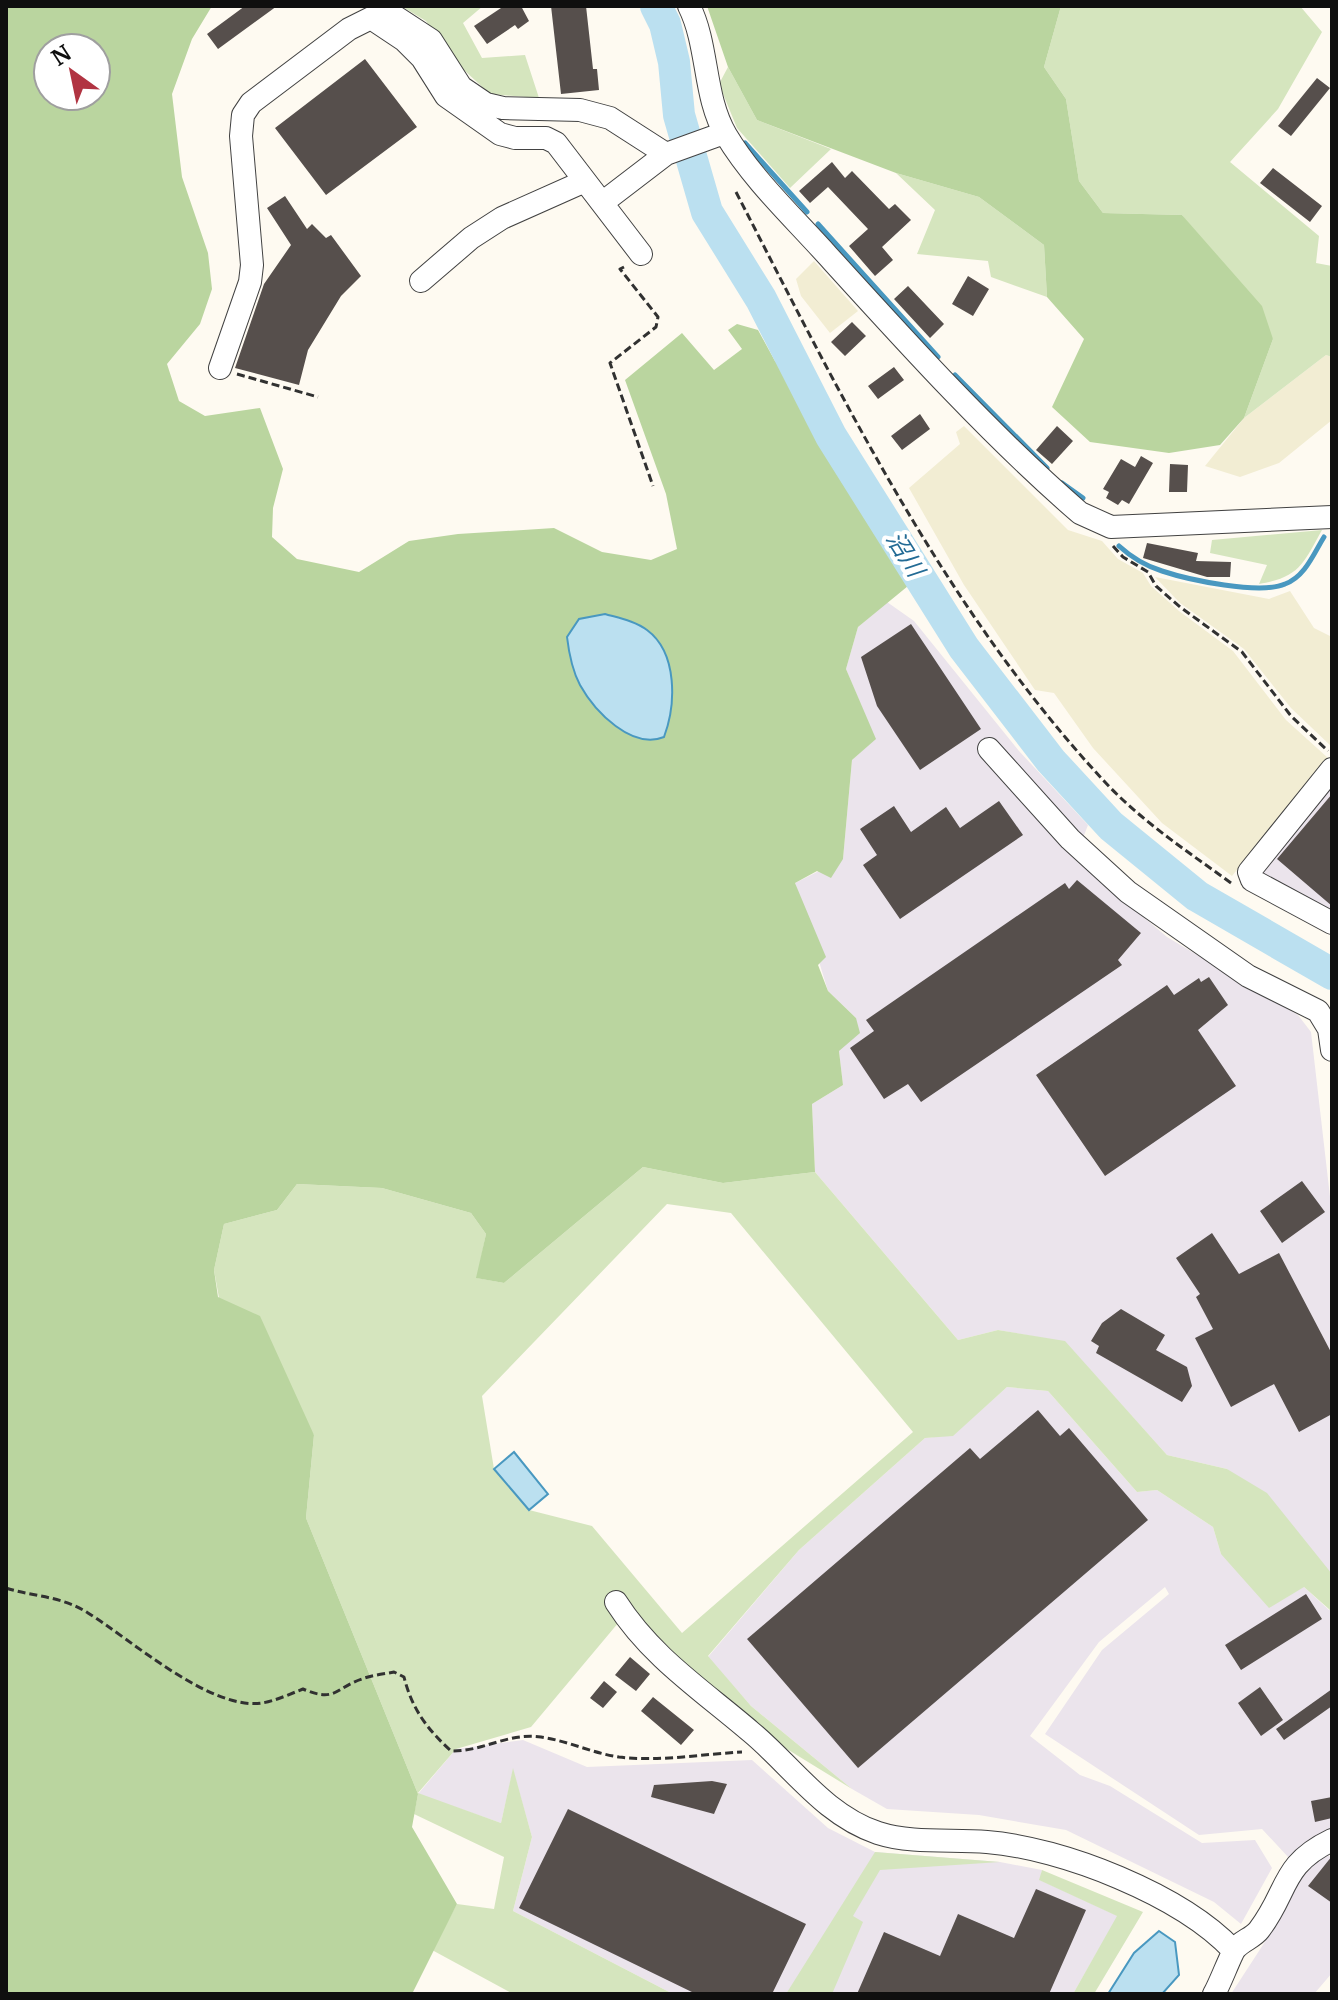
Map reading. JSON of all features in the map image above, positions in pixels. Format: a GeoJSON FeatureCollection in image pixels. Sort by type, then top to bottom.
{"type":"FeatureCollection","features":[{"type":"Feature","properties":{"kind":"street"},"geometry":{"type":"LineString","coordinates":[[379,6],[431,40],[461,87],[486,104],[503,108],[580,110],[610,118],[666,154]]}},
{"type":"Feature","properties":{"kind":"street"},"geometry":{"type":"LineString","coordinates":[[689,6],[702,43],[718,136],[872,305],[1080,513],[1111,527],[1332,517]]}},
{"type":"Feature","properties":{"kind":"street"},"geometry":{"type":"LineString","coordinates":[[220,368],[251,274],[248,183],[241,136],[243,115],[251,103],[371,18],[404,40],[422,58],[446,96],[500,134],[515,138],[546,138],[556,143],[641,254]]}},
{"type":"Feature","properties":{"kind":"street"},"geometry":{"type":"LineString","coordinates":[[602,203],[666,154],[718,136]]}},
{"type":"Feature","properties":{"kind":"street"},"geometry":{"type":"LineString","coordinates":[[421,281],[471,238],[502,218],[585,181]]}},
{"type":"Feature","properties":{"kind":"street"},"geometry":{"type":"LineString","coordinates":[[989,749],[1070,839],[1128,892],[1248,976],[1318,1011],[1329,1029],[1332,1050]]}},
{"type":"Feature","properties":{"kind":"street"},"geometry":{"type":"LineString","coordinates":[[1332,769],[1249,872],[1252,880],[1332,923]]}},
{"type":"Feature","properties":{"kind":"street"},"geometry":{"type":"LineString","coordinates":[[616,1602],[633,1629],[670,1666],[850,1820],[879,1833],[1038,1847],[1084,1862],[1211,1927],[1233,1950]]}},
{"type":"Feature","properties":{"kind":"street"},"geometry":{"type":"LineString","coordinates":[[1214,1994],[1227,1971],[1233,1950],[1259,1931],[1290,1870],[1313,1850],[1332,1840]]}},
{"type":"Feature","properties":{"kind":"path"},"geometry":{"type":"LineString","coordinates":[[736,192],[825,366],[965,606],[1035,699],[1105,782],[1162,834],[1240,889]]}},
{"type":"Feature","properties":{"kind":"path"},"geometry":{"type":"LineString","coordinates":[[641,254],[620,269],[658,317],[656,327],[610,363],[653,486]]}},
{"type":"Feature","properties":{"kind":"path"},"geometry":{"type":"LineString","coordinates":[[220,368],[318,397]]}},
{"type":"Feature","properties":{"kind":"path"},"geometry":{"type":"LineString","coordinates":[[1111,527],[1109,541],[1123,557],[1148,572],[1156,586],[1180,607],[1242,652],[1291,716],[1332,754]]}},
{"type":"Feature","properties":{"kind":"path"},"geometry":{"type":"LineString","coordinates":[[6,1588],[61,1599],[89,1613],[124,1640],[198,1686],[260,1704],[303,1689],[320,1696],[338,1694],[360,1679],[394,1672],[404,1677],[410,1701],[429,1730],[451,1751],[463,1752],[497,1741],[541,1737],[588,1752],[624,1758],[754,1751],[766,1745]]}},
{"type":"Feature","properties":{"kind":"shaded area"},"geometry":{"type":"Polygon","coordinates":[[[814,261],[858,311],[830,333],[801,296],[796,279],[814,261]]]}},
{"type":"Feature","properties":{"kind":"shaded area"},"geometry":{"type":"Polygon","coordinates":[[[1326,355],[1332,357],[1332,420],[1279,463],[1240,477],[1205,466],[1244,418],[1326,355]]]}},
{"type":"Feature","properties":{"kind":"shaded area"},"geometry":{"type":"Polygon","coordinates":[[[964,426],[1068,530],[1102,541],[1118,559],[1143,573],[1151,586],[1179,611],[1233,651],[1286,720],[1328,758],[1232,876],[1162,823],[1093,748],[1054,693],[1035,690],[964,585],[909,488],[960,444],[956,432],[964,426]]]}},
{"type":"Feature","properties":{"kind":"shaded area"},"geometry":{"type":"Polygon","coordinates":[[[1155,577],[1269,599],[1290,591],[1314,628],[1332,637],[1332,747],[1291,708],[1244,649],[1180,603],[1155,577]]]}},
{"type":"Feature","properties":{"kind":"shaded area"},"geometry":{"type":"Polygon","coordinates":[[[887,602],[914,621],[1019,751],[1088,825],[1075,859],[1167,937],[1298,1015],[1311,1032],[1332,1214],[1332,1574],[1227,1469],[1167,1455],[1065,1342],[998,1330],[958,1340],[815,1172],[812,1104],[843,1085],[839,1051],[856,1018],[828,991],[795,883],[843,859],[852,760],[875,739],[846,669],[858,627],[887,602]]]}},
{"type":"Feature","properties":{"kind":"shaded area"},"geometry":{"type":"Polygon","coordinates":[[[1332,776],[1332,916],[1261,877],[1258,865],[1332,776]]]}},
{"type":"Feature","properties":{"kind":"shaded area"},"geometry":{"type":"Polygon","coordinates":[[[1007,1387],[1048,1391],[1137,1492],[1157,1490],[1213,1527],[1221,1554],[1304,1587],[1329,1610],[1332,1607],[1332,1832],[1289,1858],[1262,1829],[1199,1835],[1045,1734],[1102,1650],[1169,1594],[1165,1587],[1099,1642],[1030,1736],[1080,1775],[1110,1786],[1202,1843],[1255,1840],[1272,1868],[1241,1924],[1214,1902],[1066,1830],[979,1815],[887,1809],[852,1789],[751,1706],[708,1657],[799,1550],[925,1438],[953,1435],[1007,1387]]]}},
{"type":"Feature","properties":{"kind":"shaded area"},"geometry":{"type":"Polygon","coordinates":[[[523,1740],[587,1767],[752,1760],[828,1828],[875,1852],[1000,1862],[1042,1870],[1040,1880],[1118,1916],[1073,1994],[673,1994],[513,1911],[532,1837],[513,1770],[501,1823],[418,1794],[456,1749],[523,1740]]]}},
{"type":"Feature","properties":{"kind":"shaded area"},"geometry":{"type":"Polygon","coordinates":[[[1326,1854],[1332,1858],[1332,1973],[1314,1994],[1231,1994],[1272,1931],[1289,1891],[1309,1865],[1326,1854]]]}},
{"type":"Feature","properties":{"kind":"green space"},"geometry":{"type":"Polygon","coordinates":[[[6,6],[212,6],[192,39],[172,94],[182,177],[208,253],[212,289],[200,324],[167,364],[179,401],[205,416],[260,408],[283,469],[273,508],[272,537],[297,559],[359,572],[409,541],[458,534],[554,528],[602,552],[651,560],[677,549],[666,494],[625,380],[682,333],[714,370],[742,349],[728,330],[737,324],[758,330],[775,361],[798,389],[908,586],[858,627],[846,669],[876,739],[852,760],[843,859],[831,878],[817,871],[795,883],[826,957],[818,965],[828,991],[856,1018],[860,1033],[839,1051],[843,1085],[812,1104],[815,1172],[723,1183],[643,1167],[504,1283],[476,1278],[486,1234],[471,1213],[382,1188],[297,1184],[277,1210],[224,1224],[214,1270],[218,1297],[260,1316],[314,1435],[306,1518],[418,1794],[412,1827],[457,1904],[412,1994],[6,1994],[6,6]]]}},
{"type":"Feature","properties":{"kind":"green space"},"geometry":{"type":"Polygon","coordinates":[[[401,6],[483,6],[463,23],[482,58],[525,55],[539,98],[490,94],[452,59],[426,21],[401,6]]]}},
{"type":"Feature","properties":{"kind":"green space"},"geometry":{"type":"Polygon","coordinates":[[[707,6],[1061,6],[1044,67],[1066,99],[1079,181],[1103,213],[1182,215],[1262,306],[1273,339],[1244,418],[1220,445],[1169,453],[1090,442],[1052,407],[1084,339],[1047,297],[1044,245],[979,197],[896,173],[757,120],[728,67],[707,6]]]}},
{"type":"Feature","properties":{"kind":"green space"},"geometry":{"type":"Polygon","coordinates":[[[1061,6],[1300,6],[1322,32],[1278,109],[1230,162],[1319,236],[1316,263],[1332,266],[1332,357],[1326,355],[1244,418],[1273,339],[1182,215],[1103,213],[1079,181],[1066,99],[1044,67],[1061,6]]]}},
{"type":"Feature","properties":{"kind":"green space"},"geometry":{"type":"Polygon","coordinates":[[[728,67],[757,120],[831,149],[790,188],[737,128],[719,84],[728,67]]]}},
{"type":"Feature","properties":{"kind":"green space"},"geometry":{"type":"Polygon","coordinates":[[[896,173],[979,197],[1044,245],[1047,297],[991,277],[988,261],[917,254],[935,210],[896,173]]]}},
{"type":"Feature","properties":{"kind":"green space"},"geometry":{"type":"Polygon","coordinates":[[[1322,530],[1310,552],[1292,573],[1259,584],[1267,565],[1210,553],[1212,540],[1322,530]]]}},
{"type":"Feature","properties":{"kind":"green space"},"geometry":{"type":"Polygon","coordinates":[[[643,1167],[723,1183],[815,1172],[958,1340],[998,1330],[1065,1341],[1167,1455],[1227,1469],[1267,1493],[1332,1574],[1332,1607],[1330,1610],[1304,1587],[1269,1608],[1221,1554],[1213,1527],[1157,1490],[1137,1492],[1048,1391],[1007,1387],[953,1436],[925,1438],[799,1550],[708,1656],[751,1706],[852,1789],[782,1746],[624,1616],[531,1727],[456,1749],[418,1793],[501,1823],[513,1768],[532,1837],[513,1911],[673,1994],[513,1994],[432,1950],[457,1904],[494,1909],[504,1857],[414,1814],[418,1794],[306,1518],[314,1435],[219,1298],[214,1270],[224,1224],[277,1210],[297,1184],[382,1188],[471,1213],[486,1234],[477,1278],[504,1283],[643,1167]],[[667,1204],[482,1396],[494,1469],[529,1510],[592,1526],[682,1633],[913,1432],[731,1213],[667,1204]]]}},
{"type":"Feature","properties":{"kind":"green space"},"geometry":{"type":"Polygon","coordinates":[[[875,1852],[1000,1862],[880,1870],[853,1916],[863,1922],[832,1994],[786,1994],[875,1852]]]}},
{"type":"Feature","properties":{"kind":"green space"},"geometry":{"type":"Polygon","coordinates":[[[1042,1870],[1143,1912],[1094,1994],[1073,1994],[1117,1916],[1039,1880],[1042,1870]]]}},
{"type":"Feature","properties":{"kind":"water"},"geometry":{"type":"Polygon","coordinates":[[[605,614],[647,630],[664,652],[672,680],[672,695],[664,737],[652,740],[639,738],[616,726],[595,706],[577,679],[567,637],[579,619],[605,614]]]}},
{"type":"Feature","properties":{"kind":"water"},"geometry":{"type":"Polygon","coordinates":[[[514,1452],[548,1494],[529,1510],[494,1469],[514,1452]]]}},
{"type":"Feature","properties":{"kind":"water"},"geometry":{"type":"Polygon","coordinates":[[[1159,1931],[1175,1942],[1179,1975],[1162,1994],[1108,1994],[1134,1953],[1159,1931]]]}},
{"type":"Feature","properties":{"kind":"building"},"geometry":{"type":"Polygon","coordinates":[[[245,6],[277,6],[218,49],[207,34],[245,6]]]}},
{"type":"Feature","properties":{"kind":"building"},"geometry":{"type":"Polygon","coordinates":[[[504,6],[521,6],[529,21],[518,29],[515,25],[487,44],[474,26],[504,6]]]}},
{"type":"Feature","properties":{"kind":"building"},"geometry":{"type":"Polygon","coordinates":[[[551,6],[586,6],[593,69],[597,69],[599,90],[561,94],[551,6]]]}},
{"type":"Feature","properties":{"kind":"building"},"geometry":{"type":"Polygon","coordinates":[[[365,59],[417,127],[326,195],[275,128],[365,59]]]}},
{"type":"Feature","properties":{"kind":"building"},"geometry":{"type":"Polygon","coordinates":[[[1317,78],[1330,88],[1291,136],[1278,126],[1317,78]]]}},
{"type":"Feature","properties":{"kind":"building"},"geometry":{"type":"Polygon","coordinates":[[[832,162],[845,178],[852,171],[889,209],[895,204],[911,220],[882,247],[893,260],[875,276],[849,246],[868,229],[828,187],[810,203],[799,191],[832,162]]]}},
{"type":"Feature","properties":{"kind":"building"},"geometry":{"type":"Polygon","coordinates":[[[1273,168],[1322,206],[1310,222],[1260,183],[1273,168]]]}},
{"type":"Feature","properties":{"kind":"building"},"geometry":{"type":"Polygon","coordinates":[[[285,196],[307,229],[312,224],[326,238],[331,235],[361,276],[341,296],[308,350],[299,385],[235,368],[264,284],[291,245],[267,208],[285,196]]]}},
{"type":"Feature","properties":{"kind":"building"},"geometry":{"type":"Polygon","coordinates":[[[968,276],[989,289],[973,316],[952,304],[968,276]]]}},
{"type":"Feature","properties":{"kind":"building"},"geometry":{"type":"Polygon","coordinates":[[[908,286],[944,324],[930,338],[894,299],[908,286]]]}},
{"type":"Feature","properties":{"kind":"building"},"geometry":{"type":"Polygon","coordinates":[[[852,322],[866,336],[845,356],[831,342],[852,322]]]}},
{"type":"Feature","properties":{"kind":"building"},"geometry":{"type":"Polygon","coordinates":[[[894,367],[904,380],[878,399],[868,386],[894,367]]]}},
{"type":"Feature","properties":{"kind":"building"},"geometry":{"type":"Polygon","coordinates":[[[920,414],[930,429],[902,450],[891,436],[920,414]]]}},
{"type":"Feature","properties":{"kind":"building"},"geometry":{"type":"Polygon","coordinates":[[[1057,426],[1073,441],[1052,464],[1036,450],[1057,426]]]}},
{"type":"Feature","properties":{"kind":"building"},"geometry":{"type":"Polygon","coordinates":[[[1141,456],[1153,463],[1129,504],[1122,500],[1118,505],[1106,498],[1109,492],[1103,489],[1121,459],[1135,467],[1141,456]]]}},
{"type":"Feature","properties":{"kind":"building"},"geometry":{"type":"Polygon","coordinates":[[[1170,464],[1188,465],[1187,492],[1169,492],[1170,464]]]}},
{"type":"Feature","properties":{"kind":"building"},"geometry":{"type":"Polygon","coordinates":[[[1147,543],[1198,553],[1196,561],[1231,562],[1230,577],[1207,577],[1143,558],[1147,543]]]}},
{"type":"Feature","properties":{"kind":"building"},"geometry":{"type":"Polygon","coordinates":[[[911,624],[981,729],[920,770],[877,706],[861,657],[911,624]]]}},
{"type":"Feature","properties":{"kind":"building"},"geometry":{"type":"Polygon","coordinates":[[[1332,794],[1332,906],[1277,859],[1332,794]]]}},
{"type":"Feature","properties":{"kind":"building"},"geometry":{"type":"Polygon","coordinates":[[[999,801],[1023,835],[900,919],[863,865],[877,855],[860,829],[894,806],[911,832],[946,807],[960,828],[999,801]]]}},
{"type":"Feature","properties":{"kind":"building"},"geometry":{"type":"Polygon","coordinates":[[[1077,880],[1141,933],[1118,960],[1122,965],[921,1102],[908,1084],[884,1099],[850,1048],[874,1031],[866,1020],[1065,883],[1069,889],[1077,880]]]}},
{"type":"Feature","properties":{"kind":"building"},"geometry":{"type":"Polygon","coordinates":[[[1209,977],[1228,1005],[1198,1030],[1236,1086],[1105,1176],[1036,1075],[1167,985],[1174,995],[1199,978],[1201,982],[1209,977]]]}},
{"type":"Feature","properties":{"kind":"building"},"geometry":{"type":"Polygon","coordinates":[[[1302,1181],[1325,1212],[1282,1243],[1260,1211],[1302,1181]]]}},
{"type":"Feature","properties":{"kind":"building"},"geometry":{"type":"Polygon","coordinates":[[[1212,1233],[1239,1274],[1279,1253],[1332,1354],[1332,1414],[1299,1432],[1274,1384],[1231,1407],[1195,1338],[1213,1329],[1196,1297],[1200,1294],[1176,1258],[1212,1233]]]}},
{"type":"Feature","properties":{"kind":"building"},"geometry":{"type":"Polygon","coordinates":[[[1121,1309],[1165,1335],[1156,1350],[1187,1367],[1192,1386],[1182,1402],[1096,1353],[1099,1346],[1091,1341],[1102,1323],[1121,1309]]]}},
{"type":"Feature","properties":{"kind":"building"},"geometry":{"type":"Polygon","coordinates":[[[1038,1410],[1060,1436],[1069,1428],[1148,1520],[858,1768],[747,1639],[970,1448],[980,1459],[1038,1410]]]}},
{"type":"Feature","properties":{"kind":"building"},"geometry":{"type":"Polygon","coordinates":[[[1306,1594],[1322,1619],[1241,1670],[1225,1645],[1306,1594]]]}},
{"type":"Feature","properties":{"kind":"building"},"geometry":{"type":"Polygon","coordinates":[[[630,1657],[650,1674],[636,1691],[615,1675],[630,1657]]]}},
{"type":"Feature","properties":{"kind":"building"},"geometry":{"type":"Polygon","coordinates":[[[604,1681],[617,1692],[603,1708],[590,1698],[604,1681]]]}},
{"type":"Feature","properties":{"kind":"building"},"geometry":{"type":"Polygon","coordinates":[[[1260,1687],[1283,1720],[1261,1736],[1238,1703],[1260,1687]]]}},
{"type":"Feature","properties":{"kind":"building"},"geometry":{"type":"Polygon","coordinates":[[[1332,1689],[1332,1706],[1284,1740],[1276,1729],[1332,1689]]]}},
{"type":"Feature","properties":{"kind":"building"},"geometry":{"type":"Polygon","coordinates":[[[653,1697],[694,1730],[681,1745],[641,1711],[653,1697]]]}},
{"type":"Feature","properties":{"kind":"building"},"geometry":{"type":"Polygon","coordinates":[[[712,1781],[727,1784],[714,1814],[651,1797],[654,1785],[712,1781]]]}},
{"type":"Feature","properties":{"kind":"building"},"geometry":{"type":"Polygon","coordinates":[[[1332,1797],[1332,1818],[1315,1822],[1311,1801],[1332,1797]]]}},
{"type":"Feature","properties":{"kind":"building"},"geometry":{"type":"Polygon","coordinates":[[[568,1809],[806,1924],[772,1994],[696,1994],[519,1908],[568,1809]]]}},
{"type":"Feature","properties":{"kind":"building"},"geometry":{"type":"Polygon","coordinates":[[[1332,1856],[1332,1903],[1308,1886],[1332,1856]]]}},
{"type":"Feature","properties":{"kind":"building"},"geometry":{"type":"Polygon","coordinates":[[[1036,1889],[1086,1910],[1049,1994],[857,1994],[884,1932],[940,1956],[958,1914],[1014,1938],[1036,1889]]]}},
{"type":"Feature","properties":{"kind":"waterway","name":"沼川"},"geometry":{"type":"LineString","coordinates":[[656,6],[665,24],[674,62],[679,115],[707,212],[761,299],[831,436],[964,648],[1051,761],[1111,826],[1197,896],[1332,974]]}},
{"type":"Feature","properties":{"kind":"waterway"},"geometry":{"type":"LineString","coordinates":[[745,143],[807,212]]}},
{"type":"Feature","properties":{"kind":"waterway"},"geometry":{"type":"LineString","coordinates":[[818,224],[938,357]]}},
{"type":"Feature","properties":{"kind":"waterway"},"geometry":{"type":"LineString","coordinates":[[955,375],[1047,468]]}},
{"type":"Feature","properties":{"kind":"waterway"},"geometry":{"type":"LineString","coordinates":[[1062,483],[1083,498]]}},
{"type":"Feature","properties":{"kind":"waterway"},"geometry":{"type":"LineString","coordinates":[[1119,546],[1145,564],[1174,575],[1259,588],[1292,581],[1308,564],[1324,537]]}}]}
